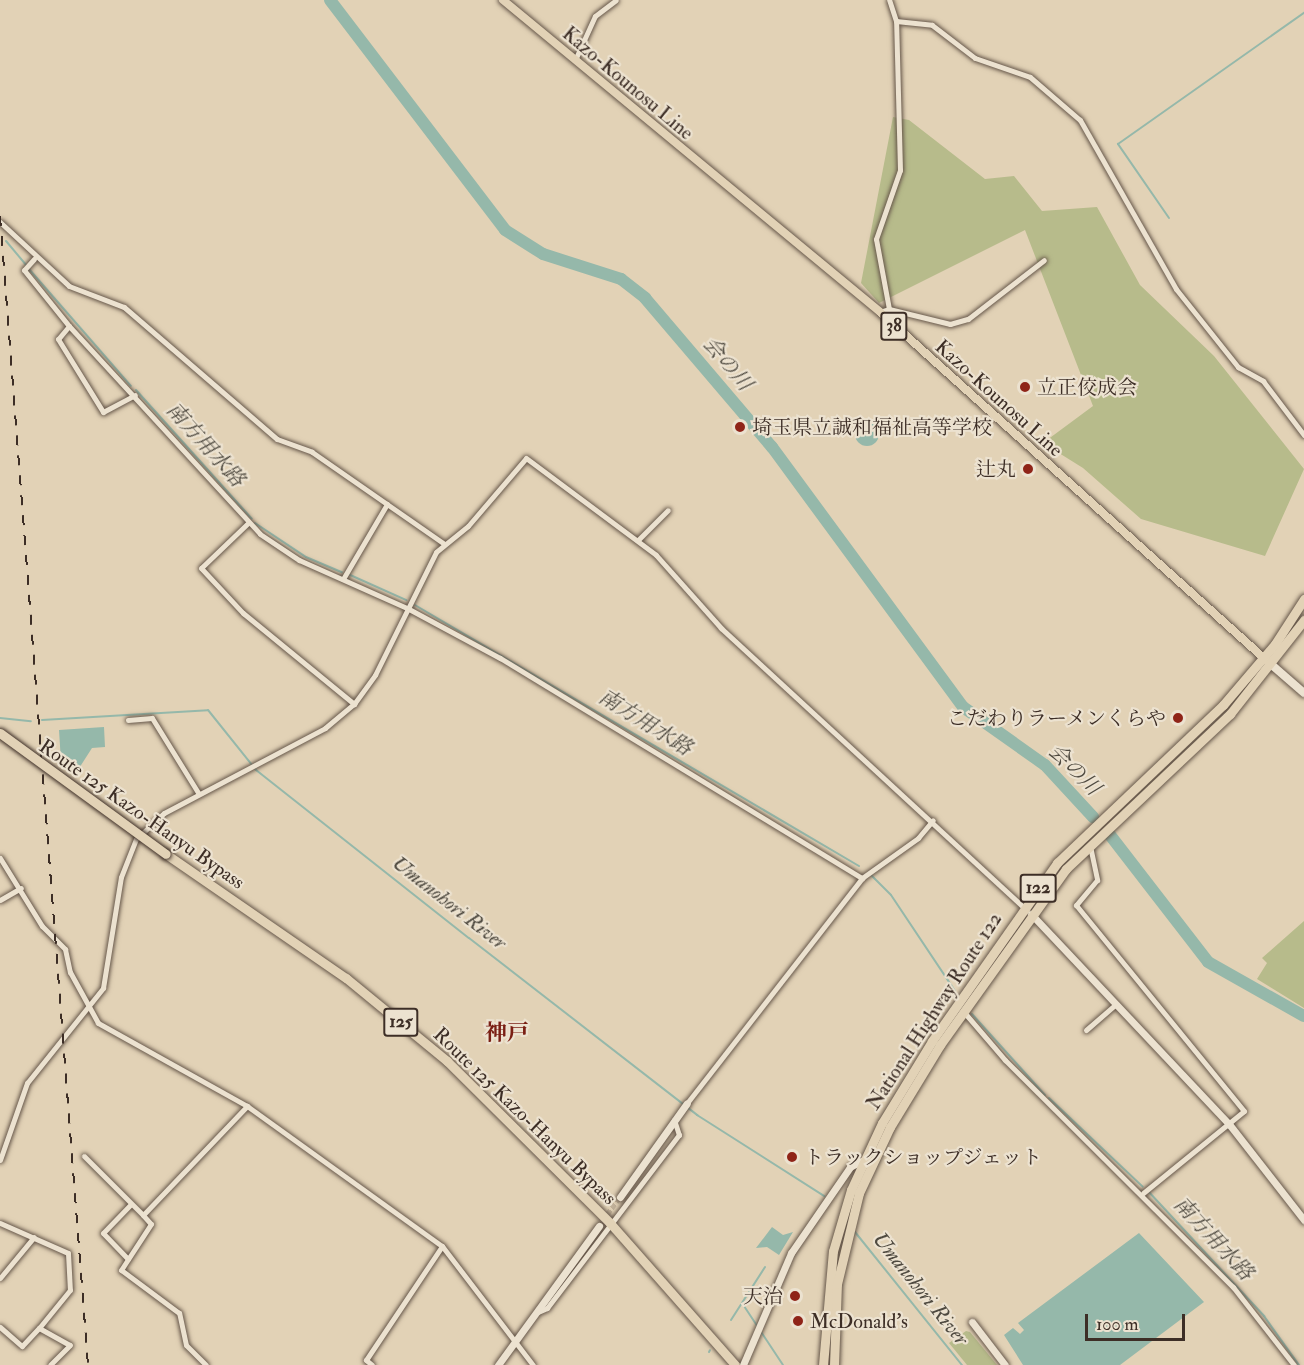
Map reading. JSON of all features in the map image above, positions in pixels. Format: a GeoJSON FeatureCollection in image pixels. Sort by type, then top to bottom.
{"type":"FeatureCollection","features":[{"type":"Feature","properties":{"kind":"highway","name":"National Highway Route 122"},"geometry":{"type":"LineString","coordinates":[[823,1365],[833,1251],[869,1160],[932,1041],[1024,906],[1057,863],[1174,754],[1264,658],[1304,599]]}},
{"type":"Feature","properties":{"kind":"highway","name":"National Highway Route 122"},"geometry":{"type":"LineString","coordinates":[[834,1365],[842,1253],[869,1160],[963,1011],[1031,914],[1090,846],[1273,666],[1304,620]]}},
{"type":"Feature","properties":{"kind":"highway","name":"Route 125 Kazo-Hanyu Bypass"},"geometry":{"type":"LineString","coordinates":[[0,733],[166,854],[385,1008],[484,1096],[610,1223],[735,1365]]}},
{"type":"Feature","properties":{"kind":"main road","name":"Kazo-Kounosu Line"},"geometry":{"type":"LineString","coordinates":[[503,0],[880,312],[1273,666]]}},
{"type":"Feature","properties":{"kind":"main road"},"geometry":{"type":"LineString","coordinates":[[1273,666],[1304,693]]}},
{"type":"Feature","properties":{"kind":"street"},"geometry":{"type":"LineString","coordinates":[[576,60],[595,16],[616,0]]}},
{"type":"Feature","properties":{"kind":"street"},"geometry":{"type":"LineString","coordinates":[[889,0],[896,21],[900,170],[876,239],[889,309]]}},
{"type":"Feature","properties":{"kind":"street"},"geometry":{"type":"LineString","coordinates":[[896,21],[932,26],[975,58],[1030,76],[1080,120],[1176,289],[1238,367],[1263,381],[1304,435]]}},
{"type":"Feature","properties":{"kind":"street"},"geometry":{"type":"LineString","coordinates":[[0,222],[14,230],[34,259],[69,286],[124,307],[277,440],[312,452],[443,543]]}},
{"type":"Feature","properties":{"kind":"street"},"geometry":{"type":"LineString","coordinates":[[34,259],[24,270],[69,326],[135,395],[248,523],[299,560],[407,608],[862,878]]}},
{"type":"Feature","properties":{"kind":"street"},"geometry":{"type":"LineString","coordinates":[[880,312],[889,309],[950,324],[968,319],[1044,260]]}},
{"type":"Feature","properties":{"kind":"street"},"geometry":{"type":"LineString","coordinates":[[69,326],[57,339],[103,412],[135,395]]}},
{"type":"Feature","properties":{"kind":"street"},"geometry":{"type":"LineString","coordinates":[[0,1160],[27,1083],[89,1010],[108,970],[121,877],[131,848],[156,819],[325,728],[354,704],[375,675],[407,608],[443,543],[468,526],[526,458],[638,540],[721,628],[933,820],[1024,906],[1229,1124],[1304,1220]]}},
{"type":"Feature","properties":{"kind":"street"},"geometry":{"type":"LineString","coordinates":[[343,579],[387,504]]}},
{"type":"Feature","properties":{"kind":"street"},"geometry":{"type":"LineString","coordinates":[[638,540],[669,510]]}},
{"type":"Feature","properties":{"kind":"street"},"geometry":{"type":"LineString","coordinates":[[248,523],[201,568],[243,613],[354,704]]}},
{"type":"Feature","properties":{"kind":"street"},"geometry":{"type":"LineString","coordinates":[[128,720],[152,718],[199,794]]}},
{"type":"Feature","properties":{"kind":"street"},"geometry":{"type":"LineString","coordinates":[[620,1197],[674,1120],[862,878],[918,838],[933,820]]}},
{"type":"Feature","properties":{"kind":"street"},"geometry":{"type":"LineString","coordinates":[[1090,846],[1097,880],[1076,905],[1244,1111],[1143,1193]]}},
{"type":"Feature","properties":{"kind":"street"},"geometry":{"type":"LineString","coordinates":[[0,858],[21,888],[42,926],[65,949],[89,1010],[103,1027],[247,1106],[442,1246],[533,1365]]}},
{"type":"Feature","properties":{"kind":"street"},"geometry":{"type":"LineString","coordinates":[[0,900],[21,888]]}},
{"type":"Feature","properties":{"kind":"street"},"geometry":{"type":"LineString","coordinates":[[1086,1030],[1115,1005]]}},
{"type":"Feature","properties":{"kind":"street"},"geometry":{"type":"LineString","coordinates":[[963,1011],[1005,1060],[1143,1193],[1251,1307],[1294,1365]]}},
{"type":"Feature","properties":{"kind":"street"},"geometry":{"type":"LineString","coordinates":[[143,1215],[247,1106]]}},
{"type":"Feature","properties":{"kind":"street"},"geometry":{"type":"LineString","coordinates":[[538,1312],[547,1308],[679,1136],[674,1120]]}},
{"type":"Feature","properties":{"kind":"street"},"geometry":{"type":"LineString","coordinates":[[84,1156],[151,1224],[121,1270],[179,1314],[186,1345],[206,1365]]}},
{"type":"Feature","properties":{"kind":"street"},"geometry":{"type":"LineString","coordinates":[[743,1365],[791,1252],[850,1167],[869,1160]]}},
{"type":"Feature","properties":{"kind":"street"},"geometry":{"type":"LineString","coordinates":[[128,1259],[103,1233],[131,1204]]}},
{"type":"Feature","properties":{"kind":"street"},"geometry":{"type":"LineString","coordinates":[[0,1223],[68,1252],[70,1290],[22,1346],[0,1327]]}},
{"type":"Feature","properties":{"kind":"street"},"geometry":{"type":"LineString","coordinates":[[498,1365],[599,1226]]}},
{"type":"Feature","properties":{"kind":"street"},"geometry":{"type":"LineString","coordinates":[[0,1278],[34,1237]]}},
{"type":"Feature","properties":{"kind":"street"},"geometry":{"type":"LineString","coordinates":[[372,1365],[366,1360],[442,1246]]}},
{"type":"Feature","properties":{"kind":"street"},"geometry":{"type":"LineString","coordinates":[[972,1322],[1005,1365]]}},
{"type":"Feature","properties":{"kind":"street"},"geometry":{"type":"LineString","coordinates":[[39,1328],[70,1345],[50,1365]]}},
{"type":"Feature","properties":{"kind":"green space"},"geometry":{"type":"Polygon","coordinates":[[[893,117],[909,120],[985,179],[1014,176],[1042,211],[1097,207],[1140,285],[1214,356],[1304,469],[1265,556],[1141,519],[1083,468],[1043,443],[1093,406],[1025,230],[879,303],[861,283],[893,117]]]}},
{"type":"Feature","properties":{"kind":"green space"},"geometry":{"type":"Polygon","coordinates":[[[1304,921],[1304,1008],[1257,979],[1267,963],[1262,958],[1304,921]]]}},
{"type":"Feature","properties":{"kind":"green space"},"geometry":{"type":"Polygon","coordinates":[[[966,1331],[970,1332],[997,1365],[967,1365],[949,1343],[966,1331]]]}},
{"type":"Feature","properties":{"kind":"shaded area"},"geometry":{"type":"Polygon","coordinates":[[[867,422],[876,425],[879,434],[876,443],[867,446],[858,443],[855,434],[858,425],[867,422]]]}},
{"type":"Feature","properties":{"kind":"shaded area"},"geometry":{"type":"Polygon","coordinates":[[[104,727],[105,747],[92,748],[76,773],[61,762],[59,730],[104,727]]]}},
{"type":"Feature","properties":{"kind":"shaded area"},"geometry":{"type":"Polygon","coordinates":[[[772,1227],[783,1235],[793,1232],[779,1255],[767,1247],[756,1248],[772,1227]]]}},
{"type":"Feature","properties":{"kind":"shaded area"},"geometry":{"type":"Polygon","coordinates":[[[1139,1233],[1204,1302],[1120,1365],[1023,1365],[1004,1335],[1013,1328],[1020,1334],[1024,1330],[1018,1323],[1139,1233]]]}},
{"type":"Feature","properties":{"kind":"waterway","name":"会の川"},"geometry":{"type":"LineString","coordinates":[[330,0],[505,230],[543,254],[621,279],[645,298],[772,447],[963,707],[1045,765],[1093,817]]}},
{"type":"Feature","properties":{"kind":"waterway"},"geometry":{"type":"LineString","coordinates":[[1169,218],[1118,144],[1304,13]]}},
{"type":"Feature","properties":{"kind":"waterway","name":"南方用水路"},"geometry":{"type":"LineString","coordinates":[[6,241],[26,265]]}},
{"type":"Feature","properties":{"kind":"waterway","name":"南方用水路"},"geometry":{"type":"LineString","coordinates":[[29,269],[131,386]]}},
{"type":"Feature","properties":{"kind":"waterway","name":"南方用水路"},"geometry":{"type":"LineString","coordinates":[[136,390],[252,519]]}},
{"type":"Feature","properties":{"kind":"waterway","name":"南方用水路"},"geometry":{"type":"LineString","coordinates":[[255,523],[306,557],[342,572]]}},
{"type":"Feature","properties":{"kind":"waterway","name":"南方用水路"},"geometry":{"type":"LineString","coordinates":[[348,574],[406,600]]}},
{"type":"Feature","properties":{"kind":"waterway","name":"南方用水路"},"geometry":{"type":"LineString","coordinates":[[415,605],[859,866]]}},
{"type":"Feature","properties":{"kind":"waterway","name":"Umanohori River"},"geometry":{"type":"LineString","coordinates":[[42,720],[208,710],[256,770],[697,1115],[824,1196]]}},
{"type":"Feature","properties":{"kind":"waterway","name":"Umanohori River"},"geometry":{"type":"LineString","coordinates":[[0,718],[31,721]]}},
{"type":"Feature","properties":{"kind":"waterway","name":"会の川"},"geometry":{"type":"LineString","coordinates":[[1110,835],[1208,962],[1304,1016]]}},
{"type":"Feature","properties":{"kind":"waterway","name":"南方用水路"},"geometry":{"type":"LineString","coordinates":[[871,875],[891,895],[955,991]]}},
{"type":"Feature","properties":{"kind":"waterway","name":"南方用水路"},"geometry":{"type":"LineString","coordinates":[[972,1014],[1045,1095]]}},
{"type":"Feature","properties":{"kind":"waterway","name":"南方用水路"},"geometry":{"type":"LineString","coordinates":[[1049,1098],[1143,1187]]}},
{"type":"Feature","properties":{"kind":"waterway","name":"南方用水路"},"geometry":{"type":"LineString","coordinates":[[1148,1191],[1264,1316],[1299,1365]]}},
{"type":"Feature","properties":{"kind":"waterway","name":"Umanohori River"},"geometry":{"type":"LineString","coordinates":[[855,1232],[962,1365]]}},
{"type":"Feature","properties":{"kind":"waterway"},"geometry":{"type":"LineString","coordinates":[[731,1320],[765,1267]]}},
{"type":"Feature","properties":{"kind":"waterway"},"geometry":{"type":"LineString","coordinates":[[742,1303],[783,1365]]}},
{"type":"Feature","properties":{"kind":"tunnel"},"geometry":{"type":"LineString","coordinates":[[603,1220],[620,1197]]}},
{"type":"Feature","properties":{"kind":"railway"},"geometry":{"type":"LineString","coordinates":[[0,216],[88,1365]]}},
{"type":"Feature","properties":{"kind":"place","name":"立正佼成会"},"geometry":{"type":"Point","coordinates":[1025,387]}},
{"type":"Feature","properties":{"kind":"place","name":"埼玉県立誠和福祉高等学校"},"geometry":{"type":"Point","coordinates":[740,427]}},
{"type":"Feature","properties":{"kind":"place","name":"辻丸"},"geometry":{"type":"Point","coordinates":[1028,469]}},
{"type":"Feature","properties":{"kind":"place","name":"こだわりラーメンくらや"},"geometry":{"type":"Point","coordinates":[1178,718]}},
{"type":"Feature","properties":{"kind":"place","name":"トラックショップジェット"},"geometry":{"type":"Point","coordinates":[792,1157]}},
{"type":"Feature","properties":{"kind":"place","name":"天治"},"geometry":{"type":"Point","coordinates":[795,1296]}},
{"type":"Feature","properties":{"kind":"place","name":"McDonald's"},"geometry":{"type":"Point","coordinates":[798,1321]}},
{"type":"Feature","properties":{"kind":"district","name":"神戸"},"geometry":{"type":"Point","coordinates":[507,1034]}}]}
